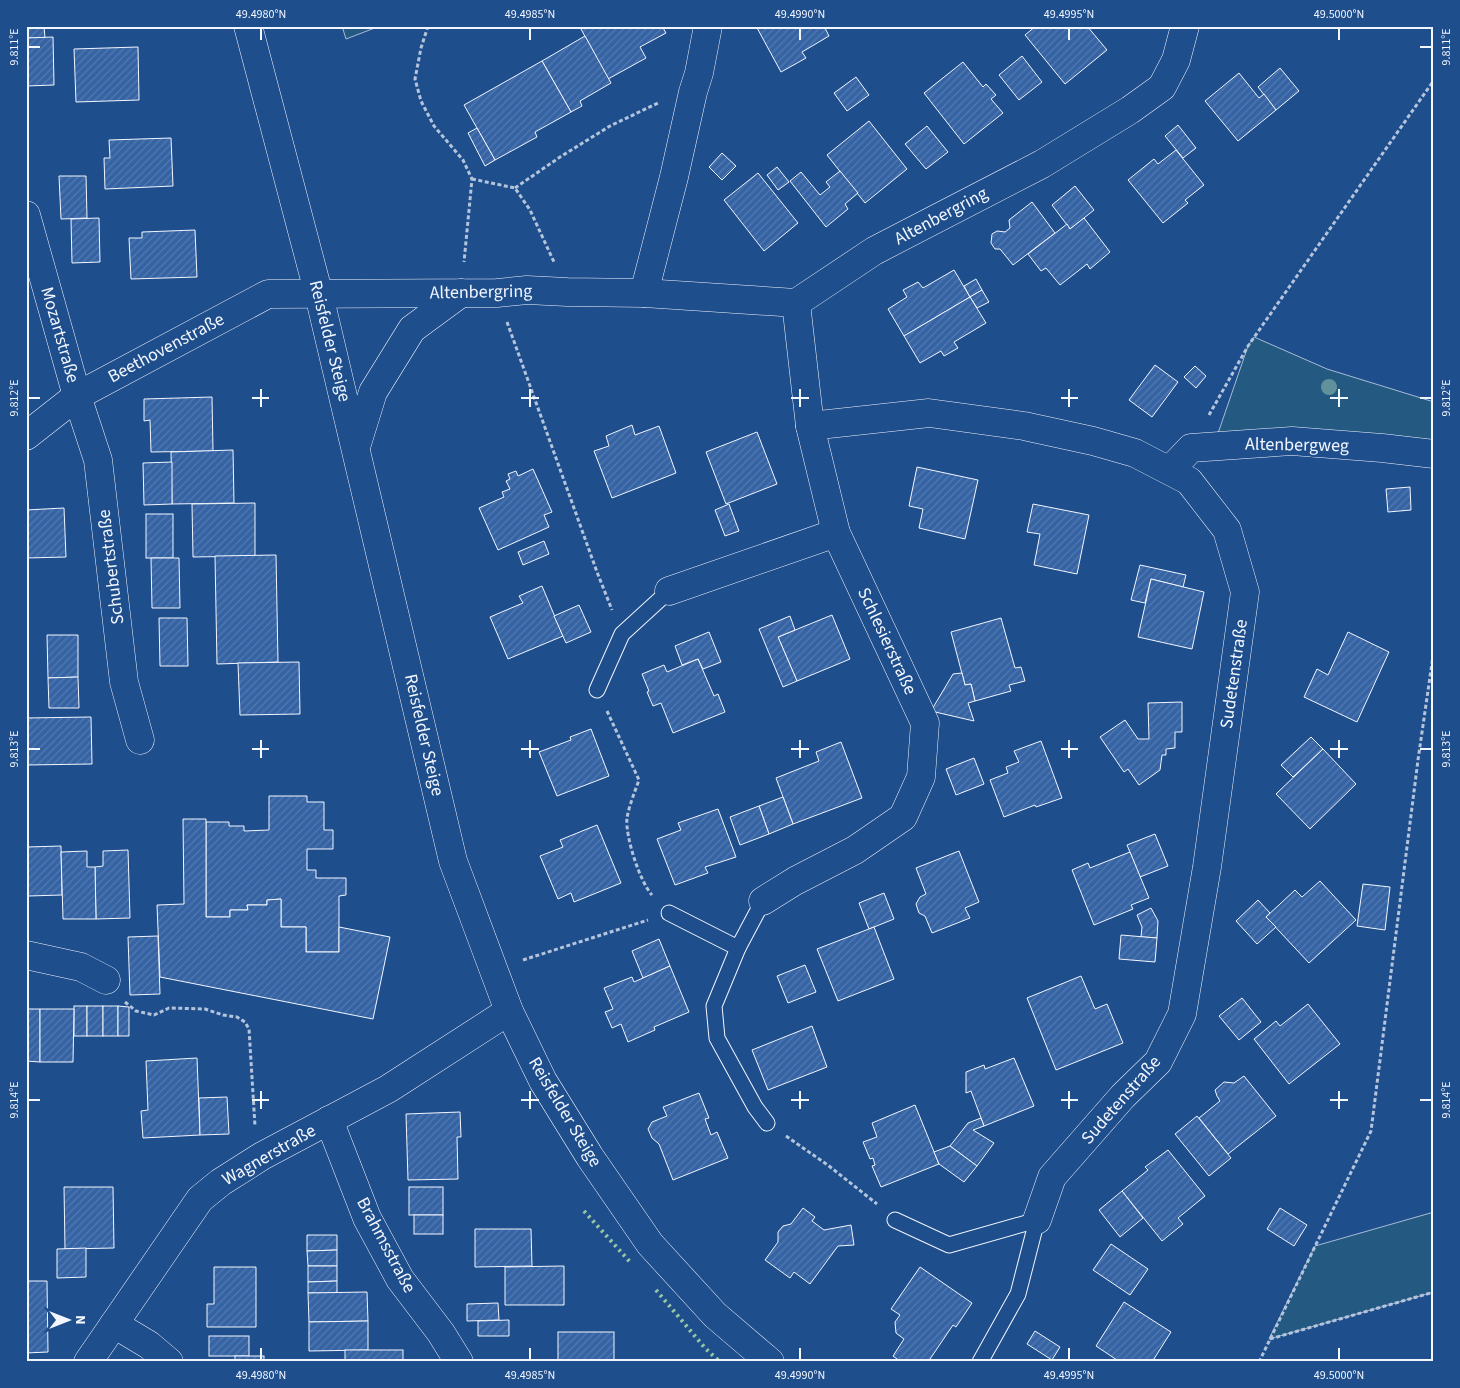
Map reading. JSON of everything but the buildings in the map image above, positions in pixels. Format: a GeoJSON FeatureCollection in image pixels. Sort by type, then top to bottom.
{"type":"FeatureCollection","features":[{"type":"Feature","properties":{"kind":"street","name":"Reisfelder Steige"},"geometry":{"type":"LineString","coordinates":[[248,26],[319,295],[453,861],[509,1011],[543,1081],[590,1157],[650,1244],[715,1315],[770,1362]]}},
{"type":"Feature","properties":{"kind":"street"},"geometry":{"type":"LineString","coordinates":[[644,293],[699,73],[708,26]]}},
{"type":"Feature","properties":{"kind":"street","name":"Altenbergring"},"geometry":{"type":"LineString","coordinates":[[319,295],[497,293],[527,290],[644,293],[796,303],[874,251],[1042,164],[1130,110],[1162,87],[1176,60],[1185,26]]}},
{"type":"Feature","properties":{"kind":"street","name":"Mozartstraße"},"geometry":{"type":"LineString","coordinates":[[26,215],[77,396]]}},
{"type":"Feature","properties":{"kind":"street"},"geometry":{"type":"LineString","coordinates":[[356,449],[373,392],[412,329],[461,293]]}},
{"type":"Feature","properties":{"kind":"street","name":"Beethovenstraße"},"geometry":{"type":"LineString","coordinates":[[26,436],[77,396],[268,294],[319,295]]}},
{"type":"Feature","properties":{"kind":"street","name":"Schlesierstraße"},"geometry":{"type":"LineString","coordinates":[[763,902],[796,881],[855,850],[903,817],[921,777],[925,723],[836,533],[810,426],[796,303]]}},
{"type":"Feature","properties":{"kind":"street","name":"Schubertstraße"},"geometry":{"type":"LineString","coordinates":[[77,396],[98,460],[124,682],[140,740]]}},
{"type":"Feature","properties":{"kind":"street","name":"Sudetenstraße"},"geometry":{"type":"LineString","coordinates":[[810,426],[929,413],[1024,426],[1093,441],[1135,453],[1189,481],[1227,530],[1245,592],[1208,867],[1182,1014],[1158,1062],[1123,1096],[1052,1177],[1037,1220]]}},
{"type":"Feature","properties":{"kind":"street","name":"Altenbergweg"},"geometry":{"type":"LineString","coordinates":[[1198,446],[1292,441],[1434,454]]}},
{"type":"Feature","properties":{"kind":"street"},"geometry":{"type":"LineString","coordinates":[[1170,470],[1191,448],[1198,446]]}},
{"type":"Feature","properties":{"kind":"street"},"geometry":{"type":"LineString","coordinates":[[669,591],[836,533]]}},
{"type":"Feature","properties":{"kind":"street"},"geometry":{"type":"LineString","coordinates":[[26,955],[81,967],[106,980]]}},
{"type":"Feature","properties":{"kind":"street","name":"Wagnerstraße"},"geometry":{"type":"LineString","coordinates":[[88,1362],[200,1199],[221,1182],[262,1156],[388,1089],[509,1011]]}},
{"type":"Feature","properties":{"kind":"street","name":"Brahmsstraße"},"geometry":{"type":"LineString","coordinates":[[329,1120],[367,1218],[400,1279],[441,1334],[459,1362]]}},
{"type":"Feature","properties":{"kind":"street"},"geometry":{"type":"LineString","coordinates":[[114,1324],[149,1345],[169,1362]]}},
{"type":"Feature","properties":{"kind":"lane"},"geometry":{"type":"LineString","coordinates":[[597,690],[622,634],[669,591]]}},
{"type":"Feature","properties":{"kind":"lane"},"geometry":{"type":"LineString","coordinates":[[763,902],[738,948],[714,1006],[717,1038],[755,1107],[767,1123]]}},
{"type":"Feature","properties":{"kind":"lane"},"geometry":{"type":"LineString","coordinates":[[669,913],[738,948]]}},
{"type":"Feature","properties":{"kind":"lane"},"geometry":{"type":"LineString","coordinates":[[895,1220],[949,1245],[1037,1220]]}},
{"type":"Feature","properties":{"kind":"lane"},"geometry":{"type":"LineString","coordinates":[[980,1362],[1018,1294],[1037,1220]]}},
{"type":"Feature","properties":{"kind":"path"},"geometry":{"type":"LineString","coordinates":[[428,26],[421,48],[415,79],[421,101],[434,126],[463,160],[472,179],[461,293]]}},
{"type":"Feature","properties":{"kind":"path"},"geometry":{"type":"LineString","coordinates":[[1198,446],[1203,426],[1248,346],[1434,80]]}},
{"type":"Feature","properties":{"kind":"path"},"geometry":{"type":"LineString","coordinates":[[514,188],[610,126],[661,102],[693,92]]}},
{"type":"Feature","properties":{"kind":"path"},"geometry":{"type":"LineString","coordinates":[[472,179],[514,188],[533,217],[567,292]]}},
{"type":"Feature","properties":{"kind":"path"},"geometry":{"type":"LineString","coordinates":[[497,293],[597,572],[622,634]]}},
{"type":"Feature","properties":{"kind":"path"},"geometry":{"type":"LineString","coordinates":[[1259,1362],[1371,1131],[1434,649]]}},
{"type":"Feature","properties":{"kind":"path"},"geometry":{"type":"LineString","coordinates":[[494,969],[669,913],[647,890],[630,847],[627,818],[639,780],[597,690]]}},
{"type":"Feature","properties":{"kind":"path"},"geometry":{"type":"LineString","coordinates":[[106,980],[127,1004],[144,1014],[154,1014],[169,1008],[194,1008],[237,1017],[246,1022],[249,1029],[254,1123],[262,1156]]}},
{"type":"Feature","properties":{"kind":"path"},"geometry":{"type":"LineString","coordinates":[[767,1123],[830,1166],[895,1220]]}},
{"type":"Feature","properties":{"kind":"path"},"geometry":{"type":"LineString","coordinates":[[1270,1339],[1434,1292]]}},
{"type":"Feature","properties":{"kind":"shaded area"},"geometry":{"type":"Polygon","coordinates":[[[342,26],[380,26],[346,39],[342,26]]]}},
{"type":"Feature","properties":{"kind":"shaded area"},"geometry":{"type":"Polygon","coordinates":[[[1254,337],[1327,369],[1434,402],[1434,454],[1214,445],[1248,346],[1254,337]]]}},
{"type":"Feature","properties":{"kind":"shaded area"},"geometry":{"type":"Polygon","coordinates":[[[1434,1212],[1434,1292],[1269,1339],[1315,1246],[1434,1212]]]}},
{"type":"Feature","properties":{"kind":"hedge"},"geometry":{"type":"LineString","coordinates":[[584,1211],[631,1263]]}},
{"type":"Feature","properties":{"kind":"hedge"},"geometry":{"type":"LineString","coordinates":[[656,1290],[705,1348],[720,1362]]}}]}
